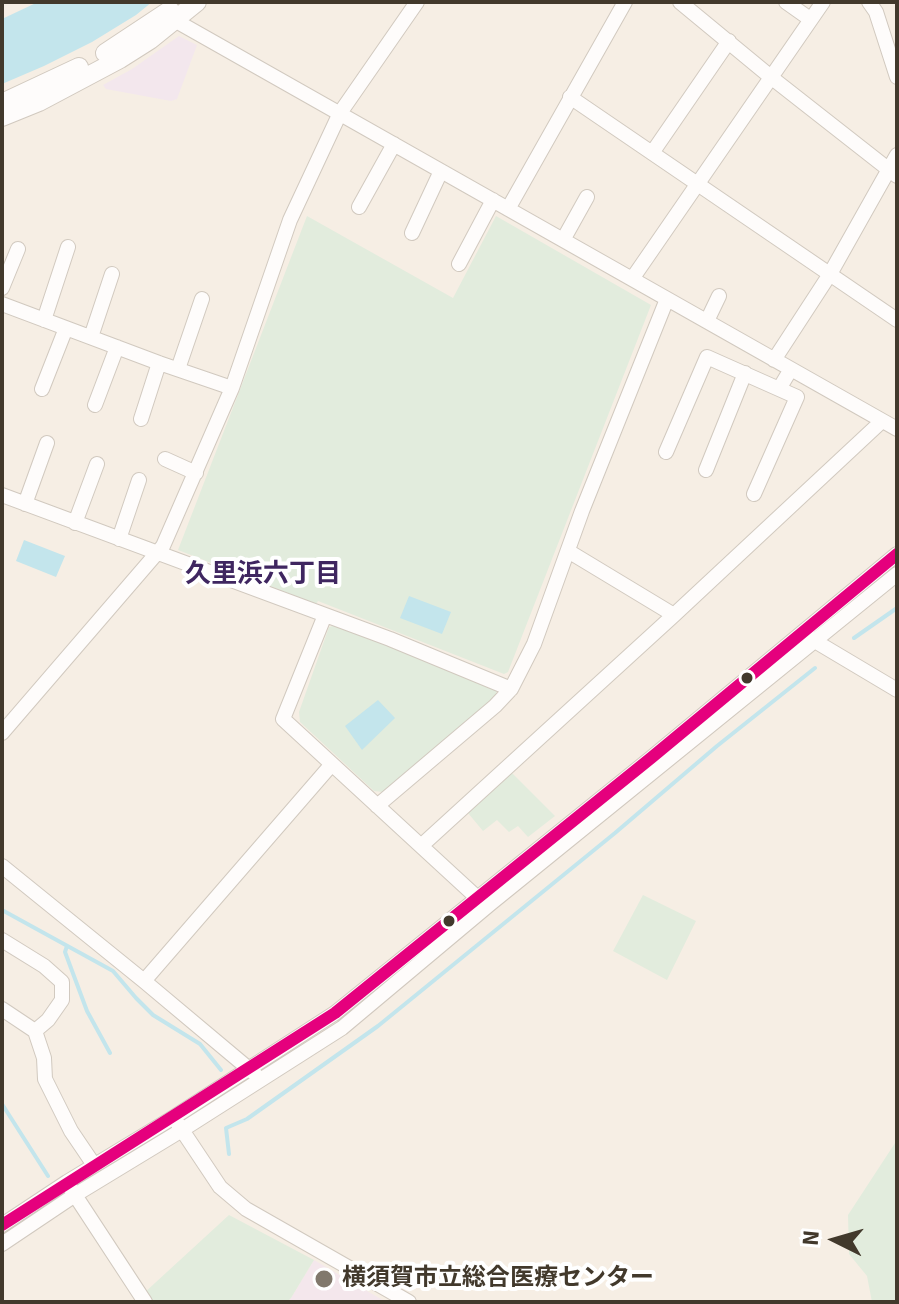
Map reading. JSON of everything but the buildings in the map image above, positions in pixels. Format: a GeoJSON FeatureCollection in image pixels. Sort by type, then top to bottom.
{"type":"FeatureCollection","features":[{"type":"Feature","properties":{"kind":"main road"},"geometry":{"type":"LineString","coordinates":[[2,103],[97,59],[168,12],[197,2]]}},
{"type":"Feature","properties":{"kind":"main road"},"geometry":{"type":"LineString","coordinates":[[2,117],[99,71],[150,40],[178,11]]}},
{"type":"Feature","properties":{"kind":"street"},"geometry":{"type":"LineString","coordinates":[[2,733],[163,546],[232,388],[290,220],[340,113],[417,2]]}},
{"type":"Feature","properties":{"kind":"street"},"geometry":{"type":"LineString","coordinates":[[508,209],[625,2]]}},
{"type":"Feature","properties":{"kind":"street"},"geometry":{"type":"LineString","coordinates":[[680,2],[893,173]]}},
{"type":"Feature","properties":{"kind":"street"},"geometry":{"type":"LineString","coordinates":[[786,2],[810,19]]}},
{"type":"Feature","properties":{"kind":"street"},"geometry":{"type":"LineString","coordinates":[[632,279],[823,2]]}},
{"type":"Feature","properties":{"kind":"street"},"geometry":{"type":"LineString","coordinates":[[869,2],[876,12],[897,77]]}},
{"type":"Feature","properties":{"kind":"street"},"geometry":{"type":"LineString","coordinates":[[178,11],[340,113],[897,429]]}},
{"type":"Feature","properties":{"kind":"street"},"geometry":{"type":"LineString","coordinates":[[652,153],[729,41]]}},
{"type":"Feature","properties":{"kind":"street"},"geometry":{"type":"LineString","coordinates":[[570,97],[897,320]]}},
{"type":"Feature","properties":{"kind":"street"},"geometry":{"type":"LineString","coordinates":[[359,207],[394,144]]}},
{"type":"Feature","properties":{"kind":"street"},"geometry":{"type":"LineString","coordinates":[[774,360],[893,173],[897,155]]}},
{"type":"Feature","properties":{"kind":"street"},"geometry":{"type":"LineString","coordinates":[[412,233],[441,171]]}},
{"type":"Feature","properties":{"kind":"street"},"geometry":{"type":"LineString","coordinates":[[563,240],[587,197]]}},
{"type":"Feature","properties":{"kind":"street"},"geometry":{"type":"LineString","coordinates":[[459,264],[493,200]]}},
{"type":"Feature","properties":{"kind":"street"},"geometry":{"type":"LineString","coordinates":[[44,320],[68,247]]}},
{"type":"Feature","properties":{"kind":"street"},"geometry":{"type":"LineString","coordinates":[[2,288],[18,249]]}},
{"type":"Feature","properties":{"kind":"street"},"geometry":{"type":"LineString","coordinates":[[91,337],[112,274]]}},
{"type":"Feature","properties":{"kind":"street"},"geometry":{"type":"LineString","coordinates":[[707,321],[719,296]]}},
{"type":"Feature","properties":{"kind":"street"},"geometry":{"type":"LineString","coordinates":[[178,369],[202,299]]}},
{"type":"Feature","properties":{"kind":"street"},"geometry":{"type":"LineString","coordinates":[[377,806],[511,689],[534,644],[582,511],[667,299]]}},
{"type":"Feature","properties":{"kind":"street"},"geometry":{"type":"LineString","coordinates":[[2,304],[232,388]]}},
{"type":"Feature","properties":{"kind":"street"},"geometry":{"type":"LineString","coordinates":[[42,389],[66,328]]}},
{"type":"Feature","properties":{"kind":"street"},"geometry":{"type":"LineString","coordinates":[[95,405],[117,347]]}},
{"type":"Feature","properties":{"kind":"street"},"geometry":{"type":"LineString","coordinates":[[666,452],[707,357],[797,397],[754,494]]}},
{"type":"Feature","properties":{"kind":"street"},"geometry":{"type":"LineString","coordinates":[[141,419],[159,363]]}},
{"type":"Feature","properties":{"kind":"street"},"geometry":{"type":"LineString","coordinates":[[779,389],[791,369]]}},
{"type":"Feature","properties":{"kind":"street"},"geometry":{"type":"LineString","coordinates":[[706,470],[745,373]]}},
{"type":"Feature","properties":{"kind":"street"},"geometry":{"type":"LineString","coordinates":[[421,846],[882,421]]}},
{"type":"Feature","properties":{"kind":"street"},"geometry":{"type":"LineString","coordinates":[[25,504],[47,443]]}},
{"type":"Feature","properties":{"kind":"street"},"geometry":{"type":"LineString","coordinates":[[165,459],[196,473]]}},
{"type":"Feature","properties":{"kind":"street"},"geometry":{"type":"LineString","coordinates":[[75,523],[97,464]]}},
{"type":"Feature","properties":{"kind":"street"},"geometry":{"type":"LineString","coordinates":[[119,539],[139,480]]}},
{"type":"Feature","properties":{"kind":"street"},"geometry":{"type":"LineString","coordinates":[[2,495],[325,615],[511,689]]}},
{"type":"Feature","properties":{"kind":"street"},"geometry":{"type":"LineString","coordinates":[[568,551],[674,615]]}},
{"type":"Feature","properties":{"kind":"street"},"geometry":{"type":"LineString","coordinates":[[808,636],[897,554]]}},
{"type":"Feature","properties":{"kind":"street"},"geometry":{"type":"LineString","coordinates":[[2,1225],[94,1165],[261,1079],[342,1028],[482,902],[651,758],[808,636],[897,574]]}},
{"type":"Feature","properties":{"kind":"street"},"geometry":{"type":"LineString","coordinates":[[325,615],[283,719],[482,902]]}},
{"type":"Feature","properties":{"kind":"street"},"geometry":{"type":"LineString","coordinates":[[808,636],[897,690]]}},
{"type":"Feature","properties":{"kind":"street"},"geometry":{"type":"LineString","coordinates":[[144,981],[332,764]]}},
{"type":"Feature","properties":{"kind":"street"},"geometry":{"type":"LineString","coordinates":[[2,866],[261,1079]]}},
{"type":"Feature","properties":{"kind":"street"},"geometry":{"type":"LineString","coordinates":[[2,1244],[178,1124],[249,1069],[335,1013],[482,902]]}},
{"type":"Feature","properties":{"kind":"street"},"geometry":{"type":"LineString","coordinates":[[2,940],[44,966],[62,982],[62,1000],[48,1020],[35,1031]]}},
{"type":"Feature","properties":{"kind":"street"},"geometry":{"type":"LineString","coordinates":[[2,1009],[35,1031],[44,1058],[45,1079],[71,1131],[94,1165]]}},
{"type":"Feature","properties":{"kind":"street"},"geometry":{"type":"LineString","coordinates":[[178,1124],[220,1187],[246,1209],[409,1302]]}},
{"type":"Feature","properties":{"kind":"street"},"geometry":{"type":"LineString","coordinates":[[67,1182],[145,1302]]}},
{"type":"Feature","properties":{"kind":"shaded area"},"geometry":{"type":"Polygon","coordinates":[[[179,36],[197,45],[177,99],[171,101],[106,89],[103,85],[132,69],[179,36]]]}},
{"type":"Feature","properties":{"kind":"shaded area","name":"横須賀市立総合医療センター"},"geometry":{"type":"Polygon","coordinates":[[[314,1260],[386,1302],[287,1302],[314,1260]]]}},
{"type":"Feature","properties":{"kind":"green space"},"geometry":{"type":"Polygon","coordinates":[[[307,216],[453,298],[496,216],[651,305],[508,672],[504,674],[178,550],[307,216]]]}},
{"type":"Feature","properties":{"kind":"green space"},"geometry":{"type":"Polygon","coordinates":[[[336,625],[495,687],[497,695],[383,792],[374,791],[300,722],[299,712],[329,627],[336,625]]]}},
{"type":"Feature","properties":{"kind":"green space"},"geometry":{"type":"Polygon","coordinates":[[[512,773],[555,816],[528,837],[518,826],[509,832],[497,820],[483,831],[468,813],[512,773]]]}},
{"type":"Feature","properties":{"kind":"green space"},"geometry":{"type":"Polygon","coordinates":[[[643,895],[696,921],[667,980],[613,951],[643,895]]]}},
{"type":"Feature","properties":{"kind":"green space"},"geometry":{"type":"Polygon","coordinates":[[[897,1140],[897,1302],[872,1302],[867,1276],[849,1254],[848,1215],[897,1140]]]}},
{"type":"Feature","properties":{"kind":"green space"},"geometry":{"type":"Polygon","coordinates":[[[229,1215],[314,1260],[291,1298],[287,1302],[150,1302],[143,1294],[229,1215]]]}},
{"type":"Feature","properties":{"kind":"water"},"geometry":{"type":"Polygon","coordinates":[[[38,2],[152,2],[92,42],[2,84],[2,19],[38,2]]]}},
{"type":"Feature","properties":{"kind":"water"},"geometry":{"type":"Polygon","coordinates":[[[24,540],[65,556],[56,577],[16,561],[24,540]]]}},
{"type":"Feature","properties":{"kind":"water"},"geometry":{"type":"Polygon","coordinates":[[[409,596],[451,612],[442,634],[400,618],[409,596]]]}},
{"type":"Feature","properties":{"kind":"water"},"geometry":{"type":"Polygon","coordinates":[[[378,700],[395,718],[362,750],[345,726],[378,700]]]}},
{"type":"Feature","properties":{"kind":"waterway"},"geometry":{"type":"LineString","coordinates":[[854,638],[897,608]]}},
{"type":"Feature","properties":{"kind":"waterway"},"geometry":{"type":"LineString","coordinates":[[229,1154],[226,1128],[247,1119],[378,1026],[815,668]]}},
{"type":"Feature","properties":{"kind":"waterway"},"geometry":{"type":"LineString","coordinates":[[2,910],[113,971],[153,1015],[200,1044],[221,1070]]}},
{"type":"Feature","properties":{"kind":"waterway"},"geometry":{"type":"LineString","coordinates":[[67,946],[65,952],[87,1011],[110,1053]]}},
{"type":"Feature","properties":{"kind":"waterway"},"geometry":{"type":"LineString","coordinates":[[2,1104],[48,1176]]}},
{"type":"Feature","properties":{"kind":"transit line"},"geometry":{"type":"LineString","coordinates":[[2,1225],[335,1013],[897,554]]}},
{"type":"Feature","properties":{"kind":"place","name":"横須賀市立総合医療センター"},"geometry":{"type":"Point","coordinates":[324,1279]}},
{"type":"Feature","properties":{"kind":"district","name":"久里浜六丁目"},"geometry":{"type":"Point","coordinates":[263,575]}}]}
